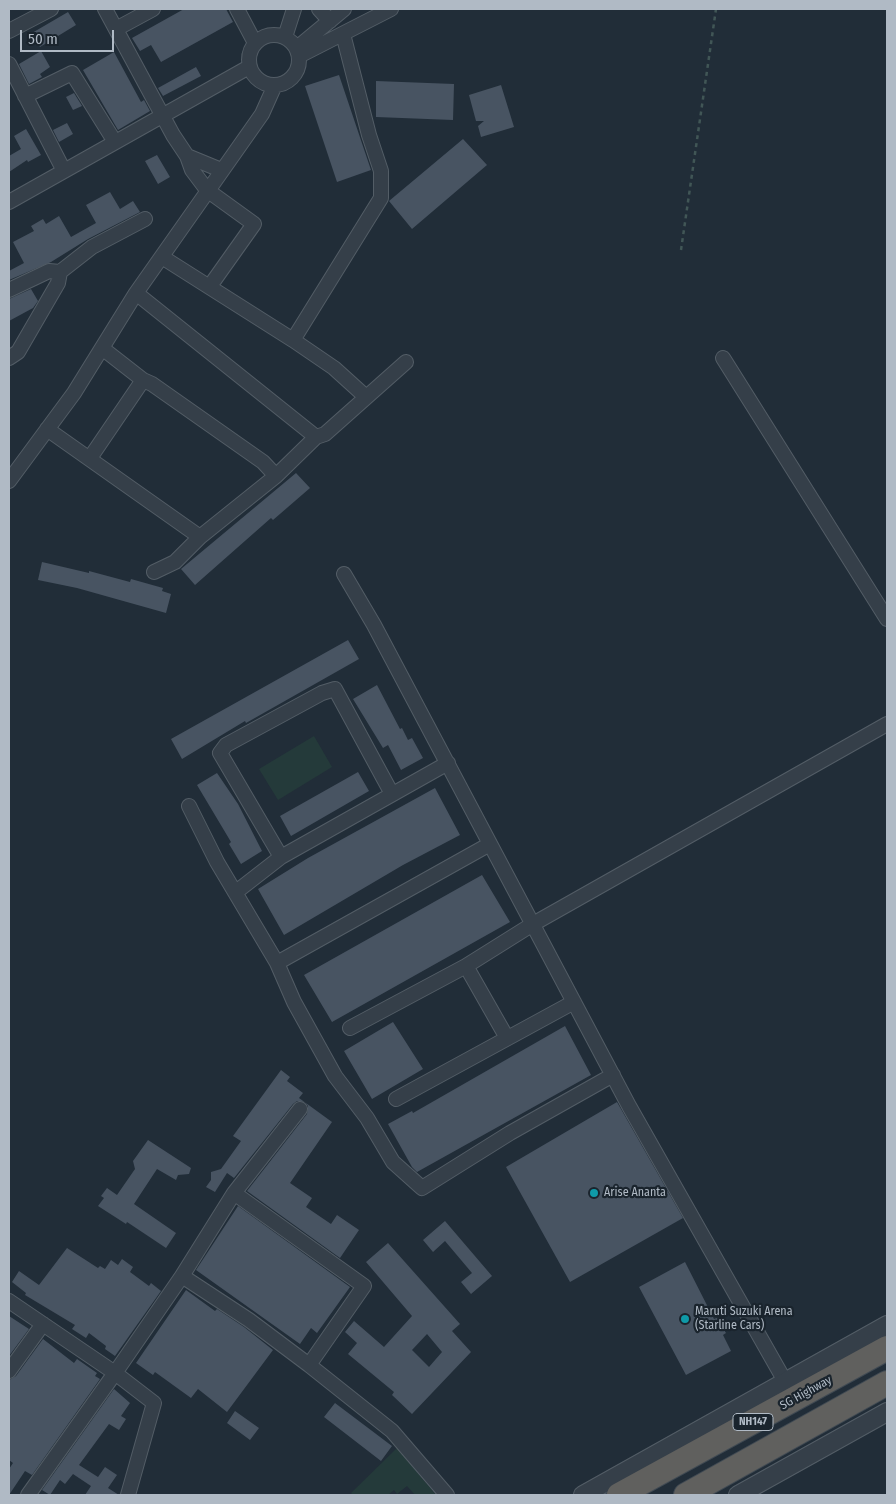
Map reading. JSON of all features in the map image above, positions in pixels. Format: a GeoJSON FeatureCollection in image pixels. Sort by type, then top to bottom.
{"type":"FeatureCollection","features":[{"type":"Feature","properties":{"kind":"highway","name":"SG Highway"},"geometry":{"type":"LineString","coordinates":[[619,1495],[887,1348]]}},
{"type":"Feature","properties":{"kind":"highway","name":"NH147"},"geometry":{"type":"LineString","coordinates":[[686,1495],[887,1383]]}},
{"type":"Feature","properties":{"kind":"street"},"geometry":{"type":"LineString","coordinates":[[9,31],[51,9]]}},
{"type":"Feature","properties":{"kind":"street"},"geometry":{"type":"LineString","coordinates":[[105,9],[187,156],[192,170],[207,190],[254,224],[210,286]]}},
{"type":"Feature","properties":{"kind":"street"},"geometry":{"type":"LineString","coordinates":[[116,29],[153,9]]}},
{"type":"Feature","properties":{"kind":"street"},"geometry":{"type":"LineString","coordinates":[[237,9],[255,43]]}},
{"type":"Feature","properties":{"kind":"street"},"geometry":{"type":"LineString","coordinates":[[285,37],[294,9]]}},
{"type":"Feature","properties":{"kind":"street"},"geometry":{"type":"LineString","coordinates":[[319,9],[330,21]]}},
{"type":"Feature","properties":{"kind":"street"},"geometry":{"type":"LineString","coordinates":[[298,52],[344,9]]}},
{"type":"Feature","properties":{"kind":"street"},"geometry":{"type":"LineString","coordinates":[[298,52],[343,34],[374,13],[391,9]]}},
{"type":"Feature","properties":{"kind":"street"},"geometry":{"type":"LineString","coordinates":[[293,340],[381,198],[382,170],[369,135],[343,34]]}},
{"type":"Feature","properties":{"kind":"street"},"geometry":{"type":"LineString","coordinates":[[268,35],[285,37],[298,52],[299,64],[291,79],[275,85],[259,80],[249,66],[248,58],[255,43],[268,35]]}},
{"type":"Feature","properties":{"kind":"street"},"geometry":{"type":"LineString","coordinates":[[9,64],[64,171]]}},
{"type":"Feature","properties":{"kind":"street"},"geometry":{"type":"LineString","coordinates":[[9,202],[249,66]]}},
{"type":"Feature","properties":{"kind":"street"},"geometry":{"type":"LineString","coordinates":[[25,96],[72,73],[115,142]]}},
{"type":"Feature","properties":{"kind":"street"},"geometry":{"type":"LineString","coordinates":[[9,481],[74,392],[136,293],[262,114],[275,85]]}},
{"type":"Feature","properties":{"kind":"street"},"geometry":{"type":"LineString","coordinates":[[187,156],[221,170]]}},
{"type":"Feature","properties":{"kind":"street"},"geometry":{"type":"LineString","coordinates":[[13,355],[58,283],[60,272],[92,247],[145,219]]}},
{"type":"Feature","properties":{"kind":"street"},"geometry":{"type":"LineString","coordinates":[[162,257],[210,286],[334,368],[366,397]]}},
{"type":"Feature","properties":{"kind":"street"},"geometry":{"type":"LineString","coordinates":[[9,290],[49,271],[60,272]]}},
{"type":"Feature","properties":{"kind":"street"},"geometry":{"type":"LineString","coordinates":[[136,293],[316,437]]}},
{"type":"Feature","properties":{"kind":"street"},"geometry":{"type":"LineString","coordinates":[[9,339],[13,355]]}},
{"type":"Feature","properties":{"kind":"street"},"geometry":{"type":"LineString","coordinates":[[102,348],[142,380],[152,384],[263,462],[276,476]]}},
{"type":"Feature","properties":{"kind":"street"},"geometry":{"type":"LineString","coordinates":[[723,358],[887,620]]}},
{"type":"Feature","properties":{"kind":"street"},"geometry":{"type":"LineString","coordinates":[[154,572],[175,562],[200,537],[276,476],[316,437],[325,434],[406,362]]}},
{"type":"Feature","properties":{"kind":"street"},"geometry":{"type":"LineString","coordinates":[[90,458],[142,380]]}},
{"type":"Feature","properties":{"kind":"street"},"geometry":{"type":"LineString","coordinates":[[48,429],[200,537]]}},
{"type":"Feature","properties":{"kind":"street"},"geometry":{"type":"LineString","coordinates":[[344,574],[448,764],[612,1075],[786,1382]]}},
{"type":"Feature","properties":{"kind":"street"},"geometry":{"type":"LineString","coordinates":[[281,857],[220,753],[226,745],[322,693],[335,689],[392,794]]}},
{"type":"Feature","properties":{"kind":"street"},"geometry":{"type":"LineString","coordinates":[[350,1028],[466,966],[533,924],[887,724]]}},
{"type":"Feature","properties":{"kind":"street"},"geometry":{"type":"LineString","coordinates":[[236,892],[281,857],[448,764]]}},
{"type":"Feature","properties":{"kind":"street"},"geometry":{"type":"LineString","coordinates":[[189,806],[217,862],[277,962],[294,1002],[335,1076],[368,1118],[393,1162],[422,1188],[612,1075]]}},
{"type":"Feature","properties":{"kind":"street"},"geometry":{"type":"LineString","coordinates":[[277,962],[490,844]]}},
{"type":"Feature","properties":{"kind":"street"},"geometry":{"type":"LineString","coordinates":[[466,966],[507,1038]]}},
{"type":"Feature","properties":{"kind":"street"},"geometry":{"type":"LineString","coordinates":[[396,1099],[574,1002]]}},
{"type":"Feature","properties":{"kind":"street"},"geometry":{"type":"LineString","coordinates":[[28,1495],[182,1276],[234,1194],[300,1109]]}},
{"type":"Feature","properties":{"kind":"street"},"geometry":{"type":"LineString","coordinates":[[234,1194],[364,1286],[309,1365]]}},
{"type":"Feature","properties":{"kind":"street"},"geometry":{"type":"LineString","coordinates":[[182,1276],[249,1320],[392,1431],[447,1495]]}},
{"type":"Feature","properties":{"kind":"street"},"geometry":{"type":"LineString","coordinates":[[9,1301],[115,1373],[154,1403],[128,1495]]}},
{"type":"Feature","properties":{"kind":"street"},"geometry":{"type":"LineString","coordinates":[[9,1371],[43,1324]]}},
{"type":"Feature","properties":{"kind":"street"},"geometry":{"type":"LineString","coordinates":[[583,1495],[887,1325]]}},
{"type":"Feature","properties":{"kind":"street"},"geometry":{"type":"LineString","coordinates":[[738,1495],[887,1412]]}},
{"type":"Feature","properties":{"kind":"path"},"geometry":{"type":"LineString","coordinates":[[681,250],[716,9]]}},
{"type":"Feature","properties":{"kind":"green space"},"geometry":{"type":"Polygon","coordinates":[[[314,736],[332,767],[278,800],[259,769],[314,736]]]}},
{"type":"Feature","properties":{"kind":"green space"},"geometry":{"type":"Polygon","coordinates":[[[397,1448],[436,1495],[415,1495],[407,1486],[397,1494],[394,1490],[388,1495],[353,1495],[351,1493],[397,1448]]]}},
{"type":"Feature","properties":{"kind":"building"},"geometry":{"type":"Polygon","coordinates":[[[184,9],[226,9],[233,22],[161,62],[151,45],[140,51],[132,38],[184,9]]]}},
{"type":"Feature","properties":{"kind":"building"},"geometry":{"type":"Polygon","coordinates":[[[68,12],[76,25],[40,47],[32,33],[68,12]]]}},
{"type":"Feature","properties":{"kind":"building"},"geometry":{"type":"Polygon","coordinates":[[[41,51],[50,67],[40,74],[42,77],[29,84],[19,64],[41,51]]]}},
{"type":"Feature","properties":{"kind":"building"},"geometry":{"type":"Polygon","coordinates":[[[114,52],[141,102],[144,100],[150,111],[118,130],[83,70],[114,52]]]}},
{"type":"Feature","properties":{"kind":"building"},"geometry":{"type":"Polygon","coordinates":[[[196,67],[201,76],[163,96],[158,88],[196,67]]]}},
{"type":"Feature","properties":{"kind":"building"},"geometry":{"type":"Polygon","coordinates":[[[339,75],[371,170],[337,182],[305,86],[339,75]]]}},
{"type":"Feature","properties":{"kind":"building"},"geometry":{"type":"Polygon","coordinates":[[[376,81],[454,84],[453,120],[376,117],[376,81]]]}},
{"type":"Feature","properties":{"kind":"building"},"geometry":{"type":"Polygon","coordinates":[[[501,85],[514,127],[481,137],[478,126],[484,121],[476,121],[469,95],[501,85]]]}},
{"type":"Feature","properties":{"kind":"building"},"geometry":{"type":"Polygon","coordinates":[[[74,93],[82,106],[73,110],[66,97],[74,93]]]}},
{"type":"Feature","properties":{"kind":"building"},"geometry":{"type":"Polygon","coordinates":[[[67,123],[73,134],[59,142],[53,130],[67,123]]]}},
{"type":"Feature","properties":{"kind":"building"},"geometry":{"type":"Polygon","coordinates":[[[26,129],[41,155],[28,162],[27,160],[9,172],[9,156],[21,149],[14,136],[26,129]]]}},
{"type":"Feature","properties":{"kind":"building"},"geometry":{"type":"Polygon","coordinates":[[[463,139],[487,165],[412,229],[389,201],[463,139]]]}},
{"type":"Feature","properties":{"kind":"building"},"geometry":{"type":"Polygon","coordinates":[[[157,155],[170,177],[158,184],[145,161],[157,155]]]}},
{"type":"Feature","properties":{"kind":"building"},"geometry":{"type":"Polygon","coordinates":[[[110,192],[120,209],[133,201],[140,212],[88,239],[51,262],[9,280],[9,271],[24,263],[13,242],[34,231],[31,226],[43,219],[46,224],[59,216],[71,237],[96,223],[86,205],[110,192]]]}},
{"type":"Feature","properties":{"kind":"building"},"geometry":{"type":"Polygon","coordinates":[[[31,289],[38,301],[33,308],[9,321],[9,299],[31,289]]]}},
{"type":"Feature","properties":{"kind":"building"},"geometry":{"type":"Polygon","coordinates":[[[296,473],[310,488],[273,520],[271,518],[195,585],[181,569],[296,473]]]}},
{"type":"Feature","properties":{"kind":"building"},"geometry":{"type":"Polygon","coordinates":[[[42,562],[89,573],[89,571],[130,582],[131,579],[163,588],[162,591],[171,594],[166,613],[77,588],[38,580],[42,562]]]}},
{"type":"Feature","properties":{"kind":"building"},"geometry":{"type":"Polygon","coordinates":[[[348,640],[359,659],[246,723],[245,721],[182,759],[171,739],[348,640]]]}},
{"type":"Feature","properties":{"kind":"building"},"geometry":{"type":"Polygon","coordinates":[[[377,685],[400,729],[402,728],[408,740],[412,738],[423,758],[401,770],[388,745],[383,748],[353,699],[377,685]]]}},
{"type":"Feature","properties":{"kind":"building"},"geometry":{"type":"Polygon","coordinates":[[[358,772],[369,791],[291,836],[280,816],[358,772]]]}},
{"type":"Feature","properties":{"kind":"building"},"geometry":{"type":"Polygon","coordinates":[[[217,773],[238,804],[262,851],[241,864],[229,844],[231,842],[197,785],[217,773]]]}},
{"type":"Feature","properties":{"kind":"building"},"geometry":{"type":"Polygon","coordinates":[[[435,788],[460,835],[403,865],[284,935],[258,889],[308,858],[435,788]]]}},
{"type":"Feature","properties":{"kind":"building"},"geometry":{"type":"Polygon","coordinates":[[[482,875],[510,922],[332,1022],[304,975],[482,875]]]}},
{"type":"Feature","properties":{"kind":"building"},"geometry":{"type":"Polygon","coordinates":[[[393,1022],[423,1069],[372,1099],[344,1051],[393,1022]]]}},
{"type":"Feature","properties":{"kind":"building"},"geometry":{"type":"Polygon","coordinates":[[[565,1026],[591,1075],[417,1172],[412,1167],[388,1124],[412,1111],[413,1113],[565,1026]]]}},
{"type":"Feature","properties":{"kind":"building"},"geometry":{"type":"Polygon","coordinates":[[[281,1070],[290,1077],[287,1081],[303,1093],[299,1098],[304,1102],[297,1101],[293,1104],[234,1178],[227,1173],[215,1192],[206,1187],[211,1180],[211,1172],[221,1169],[241,1141],[233,1136],[281,1070]]]}},
{"type":"Feature","properties":{"kind":"building","name":"Arise Ananta"},"geometry":{"type":"Polygon","coordinates":[[[617,1102],[683,1218],[570,1282],[506,1167],[617,1102]]]}},
{"type":"Feature","properties":{"kind":"building"},"geometry":{"type":"Polygon","coordinates":[[[306,1103],[332,1122],[290,1183],[312,1198],[306,1207],[331,1224],[337,1215],[359,1230],[340,1258],[247,1191],[307,1114],[308,1106],[306,1103]]]}},
{"type":"Feature","properties":{"kind":"building"},"geometry":{"type":"Polygon","coordinates":[[[148,1140],[191,1168],[189,1174],[178,1175],[176,1180],[157,1169],[134,1204],[176,1233],[166,1248],[127,1222],[126,1224],[98,1206],[104,1198],[101,1196],[107,1188],[117,1195],[135,1169],[133,1161],[148,1140]]]}},
{"type":"Feature","properties":{"kind":"building"},"geometry":{"type":"Polygon","coordinates":[[[238,1206],[350,1287],[317,1333],[311,1328],[300,1344],[196,1270],[238,1206]]]}},
{"type":"Feature","properties":{"kind":"building"},"geometry":{"type":"Polygon","coordinates":[[[445,1221],[492,1276],[471,1294],[461,1282],[472,1273],[445,1241],[433,1252],[423,1240],[445,1221]]]}},
{"type":"Feature","properties":{"kind":"building"},"geometry":{"type":"Polygon","coordinates":[[[388,1243],[460,1324],[452,1331],[471,1352],[412,1414],[392,1395],[394,1392],[348,1354],[357,1343],[345,1332],[354,1321],[384,1347],[412,1316],[366,1262],[388,1243]],[[427,1334],[412,1350],[429,1367],[442,1352],[427,1334]]]}},
{"type":"Feature","properties":{"kind":"building"},"geometry":{"type":"Polygon","coordinates":[[[67,1248],[98,1268],[100,1266],[105,1269],[111,1260],[118,1265],[122,1259],[133,1267],[130,1272],[149,1286],[151,1283],[161,1291],[115,1356],[105,1349],[106,1346],[89,1333],[86,1338],[72,1329],[75,1325],[25,1295],[26,1293],[12,1282],[19,1271],[39,1285],[67,1248]]]}},
{"type":"Feature","properties":{"kind":"building","name":"Maruti Suzuki Arena (Starline Cars)"},"geometry":{"type":"Polygon","coordinates":[[[685,1262],[714,1319],[717,1318],[726,1333],[723,1335],[731,1351],[686,1375],[639,1287],[685,1262]]]}},
{"type":"Feature","properties":{"kind":"building"},"geometry":{"type":"Polygon","coordinates":[[[186,1290],[215,1311],[217,1309],[244,1327],[273,1350],[227,1412],[198,1389],[191,1398],[155,1372],[153,1375],[136,1363],[186,1290]]]}},
{"type":"Feature","properties":{"kind":"building"},"geometry":{"type":"Polygon","coordinates":[[[9,1316],[29,1329],[9,1356],[9,1316]]]}},
{"type":"Feature","properties":{"kind":"building"},"geometry":{"type":"Polygon","coordinates":[[[43,1339],[74,1363],[77,1359],[97,1373],[95,1376],[100,1379],[32,1475],[25,1471],[9,1495],[9,1469],[13,1463],[9,1460],[9,1380],[16,1376],[43,1339]]]}},
{"type":"Feature","properties":{"kind":"building"},"geometry":{"type":"Polygon","coordinates":[[[114,1389],[130,1403],[121,1416],[126,1419],[119,1430],[109,1424],[79,1465],[98,1477],[105,1467],[117,1475],[108,1488],[119,1495],[85,1495],[91,1486],[73,1474],[65,1484],[60,1480],[50,1495],[42,1490],[114,1389]]]}},
{"type":"Feature","properties":{"kind":"building"},"geometry":{"type":"Polygon","coordinates":[[[335,1403],[392,1446],[381,1461],[324,1417],[335,1403]]]}},
{"type":"Feature","properties":{"kind":"building"},"geometry":{"type":"Polygon","coordinates":[[[235,1411],[259,1428],[250,1440],[227,1423],[235,1411]]]}},
{"type":"Feature","properties":{"kind":"place","name":"Arise Ananta"},"geometry":{"type":"Point","coordinates":[594,1193]}},
{"type":"Feature","properties":{"kind":"place","name":"Maruti Suzuki Arena (Starline Cars)"},"geometry":{"type":"Point","coordinates":[685,1319]}}]}
